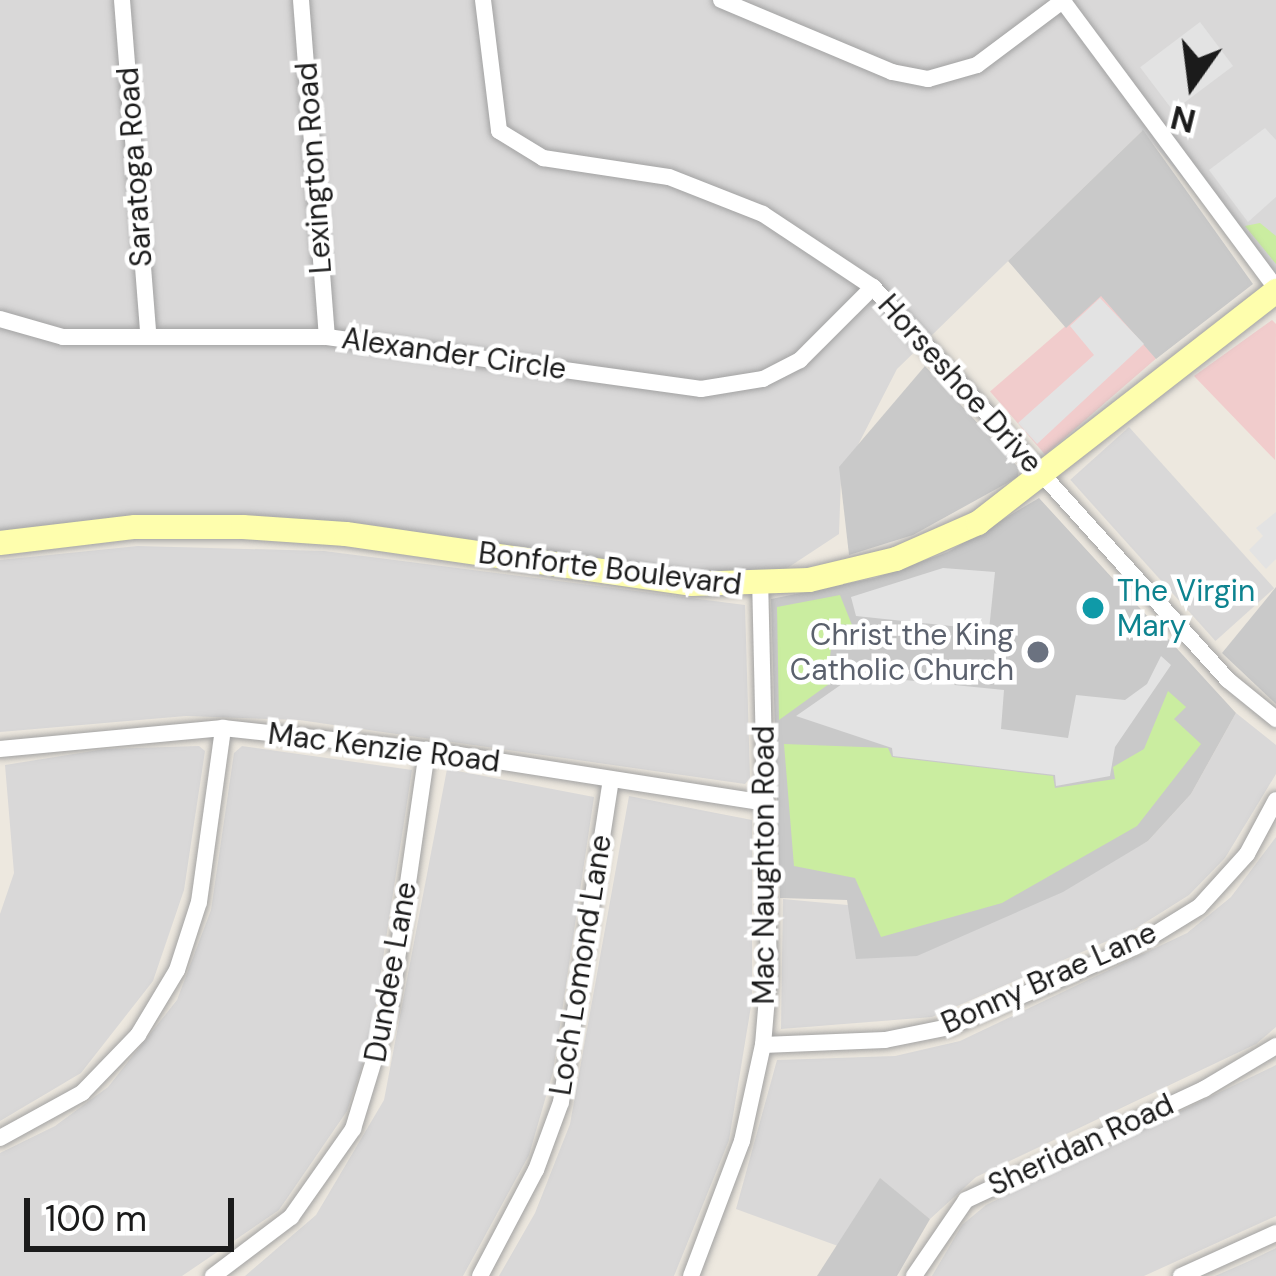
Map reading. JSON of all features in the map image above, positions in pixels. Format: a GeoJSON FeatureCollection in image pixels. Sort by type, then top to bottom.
{"type":"FeatureCollection","features":[{"type":"Feature","properties":{"kind":"main road","name":"Bonforte Boulevard"},"geometry":{"type":"LineString","coordinates":[[0,543],[135,527],[243,527],[760,586],[909,555],[978,523],[1044,478],[1137,393],[1276,289]]}},
{"type":"Feature","properties":{"kind":"street","name":"Saratoga Road"},"geometry":{"type":"LineString","coordinates":[[122,0],[148,333]]}},
{"type":"Feature","properties":{"kind":"street","name":"Lexington Road"},"geometry":{"type":"LineString","coordinates":[[301,0],[327,337]]}},
{"type":"Feature","properties":{"kind":"street","name":"Horseshoe Drive"},"geometry":{"type":"LineString","coordinates":[[483,0],[491,105],[500,131],[521,150],[688,184],[808,238],[873,286],[1228,680],[1276,719]]}},
{"type":"Feature","properties":{"kind":"street"},"geometry":{"type":"LineString","coordinates":[[722,0],[892,72],[928,79],[977,65],[1063,0],[1276,289]]}},
{"type":"Feature","properties":{"kind":"street","name":"Alexander Circle"},"geometry":{"type":"LineString","coordinates":[[0,319],[43,336],[327,337],[701,389],[734,387],[800,360],[873,286]]}},
{"type":"Feature","properties":{"kind":"street","name":"Mac Naughton Road"},"geometry":{"type":"LineString","coordinates":[[692,1276],[742,1141],[763,1045],[767,803],[760,586]]}},
{"type":"Feature","properties":{"kind":"street"},"geometry":{"type":"LineString","coordinates":[[0,1138],[82,1093],[138,1035],[177,970],[199,902],[223,728]]}},
{"type":"Feature","properties":{"kind":"street","name":"Mac Kenzie Road"},"geometry":{"type":"LineString","coordinates":[[0,749],[223,728],[427,750],[767,803]]}},
{"type":"Feature","properties":{"kind":"street","name":"Dundee Lane"},"geometry":{"type":"LineString","coordinates":[[213,1276],[291,1217],[353,1129],[390,1008],[427,750]]}},
{"type":"Feature","properties":{"kind":"street","name":"Loch Lomond Lane"},"geometry":{"type":"LineString","coordinates":[[480,1276],[536,1170],[561,1102],[610,780]]}},
{"type":"Feature","properties":{"kind":"street","name":"Bonny Brae Lane"},"geometry":{"type":"LineString","coordinates":[[763,1045],[885,1040],[949,1027],[1134,947],[1199,907],[1247,854],[1276,800]]}},
{"type":"Feature","properties":{"kind":"street","name":"Sheridan Road"},"geometry":{"type":"LineString","coordinates":[[914,1276],[953,1212],[982,1190],[1204,1089],[1276,1046]]}},
{"type":"Feature","properties":{"kind":"street"},"geometry":{"type":"LineString","coordinates":[[1181,1276],[1276,1233]]}},
{"type":"Feature","properties":{"kind":"shaded area"},"geometry":{"type":"Polygon","coordinates":[[[0,0],[1276,0],[1276,287],[1142,131],[897,369],[841,478],[839,534],[760,586],[219,527],[0,545],[0,0]]]}},
{"type":"Feature","properties":{"kind":"shaded area"},"geometry":{"type":"Polygon","coordinates":[[[1200,22],[1233,66],[1173,111],[1140,67],[1200,22]]]}},
{"type":"Feature","properties":{"kind":"shaded area"},"geometry":{"type":"Polygon","coordinates":[[[1265,128],[1276,140],[1276,197],[1248,222],[1209,170],[1265,128]]]}},
{"type":"Feature","properties":{"kind":"shaded area"},"geometry":{"type":"Polygon","coordinates":[[[1143,130],[1253,284],[1156,359],[1101,296],[1066,328],[1008,261],[1143,130]]]}},
{"type":"Feature","properties":{"kind":"shaded area"},"geometry":{"type":"Polygon","coordinates":[[[1101,295],[1156,358],[1045,455],[990,391],[1101,295]]]}},
{"type":"Feature","properties":{"kind":"shaded area"},"geometry":{"type":"Polygon","coordinates":[[[1100,298],[1144,344],[1037,444],[1018,423],[1094,355],[1070,326],[1100,298]]]}},
{"type":"Feature","properties":{"kind":"shaded area"},"geometry":{"type":"Polygon","coordinates":[[[1272,320],[1276,324],[1275,460],[1194,376],[1272,320]]]}},
{"type":"Feature","properties":{"kind":"shaded area"},"geometry":{"type":"Polygon","coordinates":[[[925,366],[1019,468],[1018,477],[913,535],[849,555],[839,467],[925,366]]]}},
{"type":"Feature","properties":{"kind":"shaded area"},"geometry":{"type":"Polygon","coordinates":[[[1129,427],[1274,588],[1215,641],[1070,480],[1129,427]]]}},
{"type":"Feature","properties":{"kind":"shaded area"},"geometry":{"type":"Polygon","coordinates":[[[1039,498],[1236,713],[1191,794],[1148,841],[1063,892],[917,956],[856,959],[847,900],[780,898],[771,599],[875,578],[948,552],[1039,498]]]}},
{"type":"Feature","properties":{"kind":"shaded area"},"geometry":{"type":"Polygon","coordinates":[[[1276,512],[1276,559],[1266,569],[1249,550],[1263,536],[1256,528],[1276,512]]]}},
{"type":"Feature","properties":{"kind":"shaded area"},"geometry":{"type":"Polygon","coordinates":[[[138,546],[324,551],[745,605],[750,778],[745,784],[299,720],[186,716],[0,732],[0,560],[138,546]]]}},
{"type":"Feature","properties":{"kind":"shaded area"},"geometry":{"type":"Polygon","coordinates":[[[943,568],[995,572],[989,630],[856,616],[851,597],[943,568]]]}},
{"type":"Feature","properties":{"kind":"shaded area"},"geometry":{"type":"Polygon","coordinates":[[[1276,587],[1276,704],[1222,653],[1276,587]]]}},
{"type":"Feature","properties":{"kind":"shaded area"},"geometry":{"type":"Polygon","coordinates":[[[1161,656],[1171,665],[1115,747],[1110,776],[1056,786],[1055,775],[893,756],[892,748],[796,716],[855,675],[1004,690],[1001,729],[1068,738],[1076,695],[1125,700],[1147,684],[1161,656]]]}},
{"type":"Feature","properties":{"kind":"shaded area"},"geometry":{"type":"Polygon","coordinates":[[[1236,713],[1276,745],[1276,774],[1225,858],[1189,895],[1135,929],[932,1017],[781,1029],[783,899],[998,919],[1148,841],[1191,794],[1236,713]]]}},
{"type":"Feature","properties":{"kind":"shaded area"},"geometry":{"type":"Polygon","coordinates":[[[199,746],[205,751],[184,890],[153,981],[81,1073],[0,1121],[0,914],[14,873],[5,765],[105,749],[199,746]]]}},
{"type":"Feature","properties":{"kind":"shaded area"},"geometry":{"type":"Polygon","coordinates":[[[242,746],[412,770],[370,1043],[347,1111],[279,1210],[182,1276],[0,1276],[0,1153],[55,1126],[108,1087],[177,1000],[211,910],[234,753],[242,746]]]}},
{"type":"Feature","properties":{"kind":"shaded area"},"geometry":{"type":"Polygon","coordinates":[[[447,769],[594,797],[553,1072],[529,1155],[463,1276],[245,1276],[316,1215],[384,1100],[447,769]]]}},
{"type":"Feature","properties":{"kind":"shaded area"},"geometry":{"type":"Polygon","coordinates":[[[629,796],[752,820],[752,1000],[729,1140],[674,1276],[499,1276],[535,1213],[570,1124],[629,796]]]}},
{"type":"Feature","properties":{"kind":"shaded area"},"geometry":{"type":"Polygon","coordinates":[[[1276,837],[1276,1027],[1256,1044],[976,1177],[930,1219],[880,1179],[838,1246],[736,1209],[777,1060],[895,1056],[960,1041],[1187,933],[1231,897],[1276,837]]]}},
{"type":"Feature","properties":{"kind":"shaded area"},"geometry":{"type":"Polygon","coordinates":[[[1276,1065],[1276,1216],[1144,1276],[932,1276],[962,1225],[986,1205],[1276,1065]]]}},
{"type":"Feature","properties":{"kind":"shaded area"},"geometry":{"type":"Polygon","coordinates":[[[880,1178],[930,1219],[897,1276],[817,1276],[880,1178]]]}},
{"type":"Feature","properties":{"kind":"shaded area"},"geometry":{"type":"Polygon","coordinates":[[[1276,1248],[1276,1276],[1215,1276],[1247,1262],[1276,1248]]]}},
{"type":"Feature","properties":{"kind":"green space"},"geometry":{"type":"Polygon","coordinates":[[[1260,223],[1276,236],[1276,264],[1245,226],[1260,223]]]}},
{"type":"Feature","properties":{"kind":"green space"},"geometry":{"type":"Polygon","coordinates":[[[840,595],[852,625],[834,624],[829,665],[847,671],[779,720],[777,607],[840,595]]]}},
{"type":"Feature","properties":{"kind":"green space"},"geometry":{"type":"Polygon","coordinates":[[[1168,691],[1186,707],[1174,719],[1201,744],[1137,826],[1002,903],[881,937],[855,878],[794,866],[784,744],[888,748],[892,757],[1053,776],[1055,788],[1115,779],[1113,767],[1144,749],[1168,691]]]}},
{"type":"Feature","properties":{"kind":"place","name":"The Virgin Mary"},"geometry":{"type":"Point","coordinates":[1093,608]}},
{"type":"Feature","properties":{"kind":"place","name":"Christ the King Catholic Church"},"geometry":{"type":"Point","coordinates":[1038,652]}}]}
